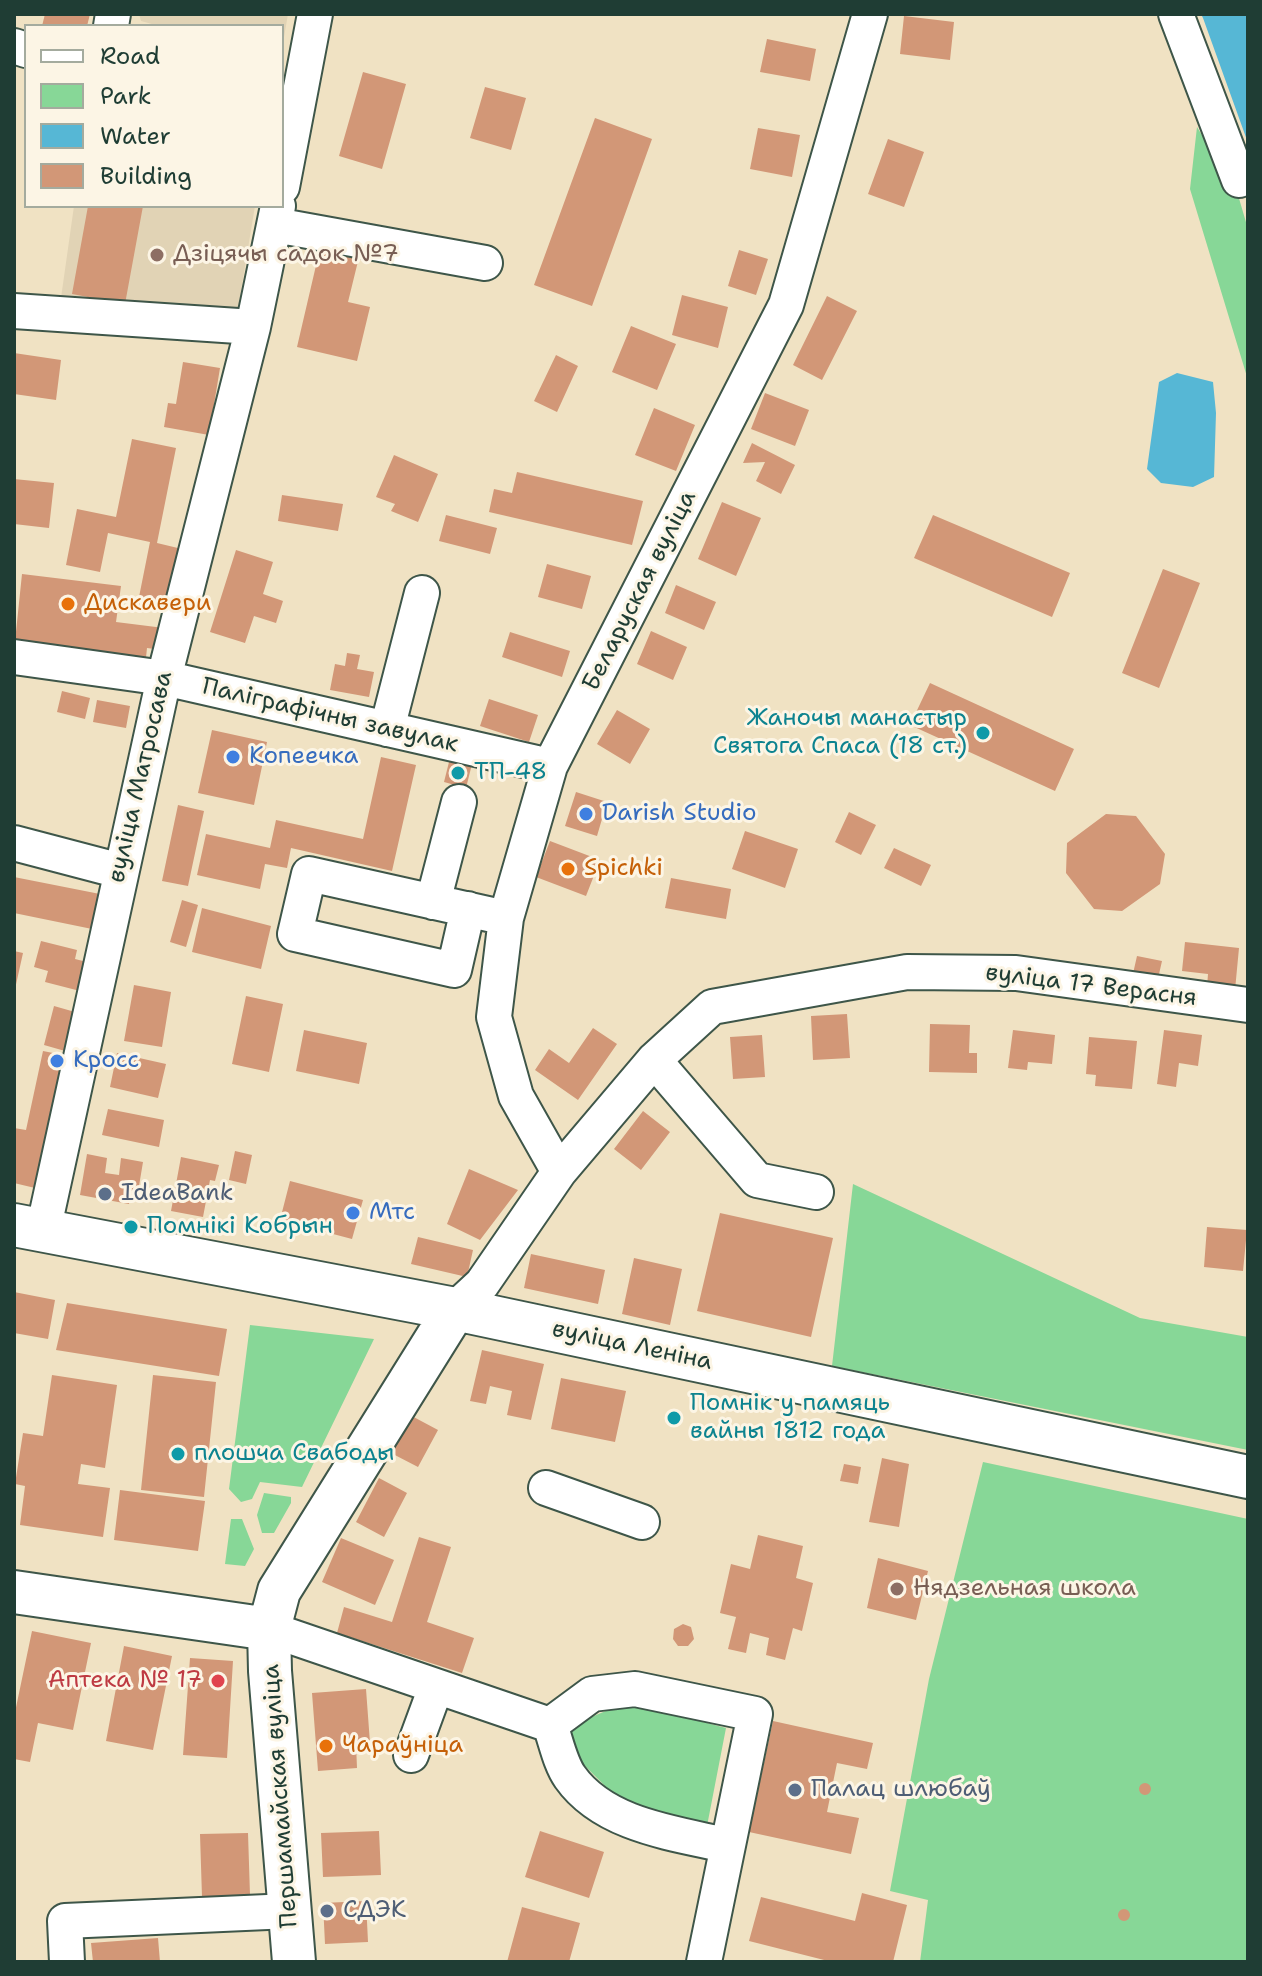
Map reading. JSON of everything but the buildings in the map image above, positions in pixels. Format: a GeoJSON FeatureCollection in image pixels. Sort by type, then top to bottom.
{"type":"FeatureCollection","features":[{"type":"Feature","properties":{"kind":"main road","name":"вуліца Леніна"},"geometry":{"type":"LineString","coordinates":[[29,1228],[455,1309],[1248,1477]]}},
{"type":"Feature","properties":{"kind":"main road"},"geometry":{"type":"LineString","coordinates":[[14,1592],[269,1629],[279,1591],[455,1309]]}},
{"type":"Feature","properties":{"kind":"main road","name":"Першамайская вуліца"},"geometry":{"type":"LineString","coordinates":[[269,1629],[294,1962]]}},
{"type":"Feature","properties":{"kind":"street"},"geometry":{"type":"LineString","coordinates":[[284,177],[315,14]]}},
{"type":"Feature","properties":{"kind":"street","name":"Беларуская вуліца"},"geometry":{"type":"LineString","coordinates":[[559,1172],[516,1096],[494,1017],[506,918],[550,766],[786,305],[870,14]]}},
{"type":"Feature","properties":{"kind":"street"},"geometry":{"type":"LineString","coordinates":[[1176,14],[1239,180]]}},
{"type":"Feature","properties":{"kind":"street"},"geometry":{"type":"LineString","coordinates":[[277,216],[485,263]]}},
{"type":"Feature","properties":{"kind":"street","name":"вуліца Матросава"},"geometry":{"type":"LineString","coordinates":[[29,1228],[119,874],[164,678],[253,327],[277,216]]}},
{"type":"Feature","properties":{"kind":"street"},"geometry":{"type":"LineString","coordinates":[[14,311],[253,327]]}},
{"type":"Feature","properties":{"kind":"street"},"geometry":{"type":"LineString","coordinates":[[387,729],[422,593]]}},
{"type":"Feature","properties":{"kind":"street","name":"Паліграфічны завулак"},"geometry":{"type":"LineString","coordinates":[[14,657],[164,678],[550,766]]}},
{"type":"Feature","properties":{"kind":"street"},"geometry":{"type":"LineString","coordinates":[[433,902],[459,802]]}},
{"type":"Feature","properties":{"kind":"street"},"geometry":{"type":"LineString","coordinates":[[14,843],[113,869],[119,874]]}},
{"type":"Feature","properties":{"kind":"street"},"geometry":{"type":"LineString","coordinates":[[468,909],[454,970],[295,934],[309,874],[468,909],[506,918]]}},
{"type":"Feature","properties":{"kind":"street","name":"вуліца 17 Верасня"},"geometry":{"type":"LineString","coordinates":[[455,1309],[482,1284],[559,1172],[654,1060],[712,1007],[907,972],[1016,973],[1248,1005]]}},
{"type":"Feature","properties":{"kind":"street"},"geometry":{"type":"LineString","coordinates":[[654,1060],[757,1180],[816,1192]]}},
{"type":"Feature","properties":{"kind":"street"},"geometry":{"type":"LineString","coordinates":[[546,1488],[642,1522]]}},
{"type":"Feature","properties":{"kind":"street"},"geometry":{"type":"LineString","coordinates":[[269,1629],[550,1725]]}},
{"type":"Feature","properties":{"kind":"street"},"geometry":{"type":"LineString","coordinates":[[411,1755],[436,1687]]}},
{"type":"Feature","properties":{"kind":"street"},"geometry":{"type":"LineString","coordinates":[[550,1725],[592,1694],[635,1689],[755,1714],[742,1786],[726,1845],[711,1961]]}},
{"type":"Feature","properties":{"kind":"street"},"geometry":{"type":"LineString","coordinates":[[550,1725],[568,1775],[592,1802],[633,1822],[726,1845]]}},
{"type":"Feature","properties":{"kind":"street"},"geometry":{"type":"LineString","coordinates":[[67,1962],[65,1921],[290,1911]]}},
{"type":"Feature","properties":{"kind":"shaded area"},"geometry":{"type":"Polygon","coordinates":[[[139,14],[288,14],[284,37],[284,24],[152,24],[141,21],[139,14]]]}},
{"type":"Feature","properties":{"kind":"shaded area","name":"Дзіцячы садок №7"},"geometry":{"type":"Polygon","coordinates":[[[74,208],[255,208],[238,309],[60,305],[74,208]]]}},
{"type":"Feature","properties":{"kind":"green space"},"geometry":{"type":"Polygon","coordinates":[[[1197,127],[1238,195],[1248,229],[1248,380],[1190,189],[1197,127]]]}},
{"type":"Feature","properties":{"kind":"green space"},"geometry":{"type":"Polygon","coordinates":[[[853,1184],[1140,1318],[1248,1337],[1248,1450],[832,1366],[853,1184]]]}},
{"type":"Feature","properties":{"kind":"green space"},"geometry":{"type":"Polygon","coordinates":[[[250,1325],[374,1339],[302,1487],[260,1482],[252,1499],[241,1502],[229,1489],[250,1325]]]}},
{"type":"Feature","properties":{"kind":"green space"},"geometry":{"type":"Polygon","coordinates":[[[983,1462],[1248,1519],[1248,1962],[920,1962],[928,1900],[890,1891],[929,1679],[983,1462]]]}},
{"type":"Feature","properties":{"kind":"green space"},"geometry":{"type":"Polygon","coordinates":[[[264,1493],[291,1497],[291,1503],[274,1533],[262,1533],[257,1515],[264,1493]]]}},
{"type":"Feature","properties":{"kind":"green space"},"geometry":{"type":"Polygon","coordinates":[[[231,1519],[242,1519],[254,1549],[245,1566],[225,1564],[231,1519]]]}},
{"type":"Feature","properties":{"kind":"green space"},"geometry":{"type":"Polygon","coordinates":[[[639,1705],[726,1728],[707,1826],[642,1810],[613,1794],[564,1745],[568,1727],[608,1710],[639,1705]]]}},
{"type":"Feature","properties":{"kind":"water"},"geometry":{"type":"Polygon","coordinates":[[[1201,14],[1248,14],[1248,143],[1203,18],[1201,14]]]}},
{"type":"Feature","properties":{"kind":"water"},"geometry":{"type":"Polygon","coordinates":[[[1177,373],[1213,382],[1216,413],[1214,477],[1193,487],[1161,483],[1147,469],[1159,382],[1177,373]]]}},
{"type":"Feature","properties":{"kind":"place","name":"Дзіцячы садок №7"},"geometry":{"type":"Point","coordinates":[157,255]}},
{"type":"Feature","properties":{"kind":"place","name":"Дискавери"},"geometry":{"type":"Point","coordinates":[68,604]}},
{"type":"Feature","properties":{"kind":"place","name":"Жаночы манастыр Святога Спаса (18 ст.)"},"geometry":{"type":"Point","coordinates":[983,733]}},
{"type":"Feature","properties":{"kind":"place","name":"Копеечка"},"geometry":{"type":"Point","coordinates":[233,757]}},
{"type":"Feature","properties":{"kind":"place","name":"ТП-48"},"geometry":{"type":"Point","coordinates":[458,773]}},
{"type":"Feature","properties":{"kind":"place","name":"Darish Studio"},"geometry":{"type":"Point","coordinates":[586,814]}},
{"type":"Feature","properties":{"kind":"place","name":"Spichki"},"geometry":{"type":"Point","coordinates":[568,869]}},
{"type":"Feature","properties":{"kind":"place","name":"Кросс"},"geometry":{"type":"Point","coordinates":[57,1061]}},
{"type":"Feature","properties":{"kind":"place","name":"IdeaBank"},"geometry":{"type":"Point","coordinates":[105,1194]}},
{"type":"Feature","properties":{"kind":"place","name":"Мтс"},"geometry":{"type":"Point","coordinates":[353,1213]}},
{"type":"Feature","properties":{"kind":"place","name":"Помнікі Кобрын"},"geometry":{"type":"Point","coordinates":[131,1227]}},
{"type":"Feature","properties":{"kind":"place","name":"Помнік у памяць вайны 1812 года"},"geometry":{"type":"Point","coordinates":[674,1418]}},
{"type":"Feature","properties":{"kind":"place","name":"плошча Свабоды"},"geometry":{"type":"Point","coordinates":[178,1454]}},
{"type":"Feature","properties":{"kind":"place","name":"Нядзельная школа"},"geometry":{"type":"Point","coordinates":[897,1589]}},
{"type":"Feature","properties":{"kind":"place","name":"Аптека № 17"},"geometry":{"type":"Point","coordinates":[218,1681]}},
{"type":"Feature","properties":{"kind":"place","name":"Чараўніца"},"geometry":{"type":"Point","coordinates":[326,1746]}},
{"type":"Feature","properties":{"kind":"place","name":"Палац шлюбаў"},"geometry":{"type":"Point","coordinates":[795,1790]}},
{"type":"Feature","properties":{"kind":"place","name":"СДЭК"},"geometry":{"type":"Point","coordinates":[327,1911]}}]}
